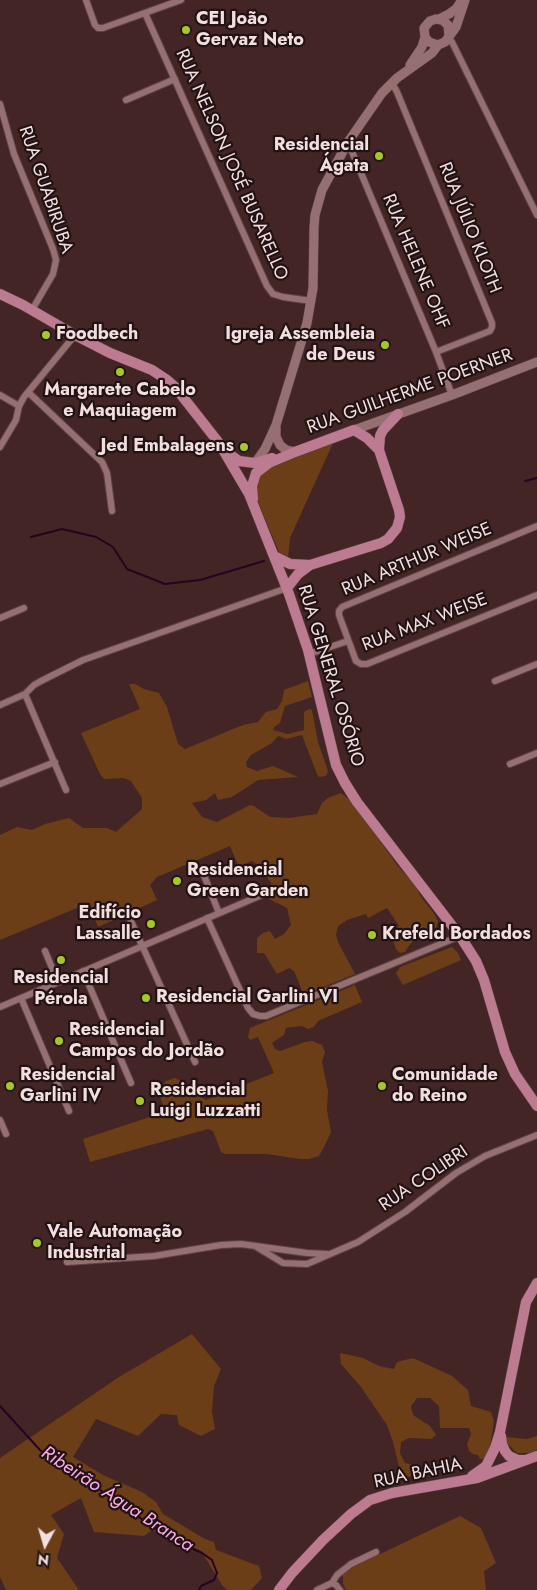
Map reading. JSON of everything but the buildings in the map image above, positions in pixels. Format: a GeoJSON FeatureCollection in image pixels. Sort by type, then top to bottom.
{"type":"FeatureCollection","features":[{"type":"Feature","properties":{"kind":"main road"},"geometry":{"type":"LineString","coordinates":[[405,71],[422,46],[426,24],[449,14],[464,0]]}},
{"type":"Feature","properties":{"kind":"main road"},"geometry":{"type":"LineString","coordinates":[[249,494],[248,476],[265,449],[276,425],[303,338],[312,301],[313,242],[318,204],[322,190],[348,142],[382,93],[405,71],[432,52],[438,45],[442,44],[456,28],[464,0]]}},
{"type":"Feature","properties":{"kind":"main road"},"geometry":{"type":"LineString","coordinates":[[439,19],[448,25],[448,38]]}},
{"type":"Feature","properties":{"kind":"main road"},"geometry":{"type":"LineString","coordinates":[[425,37],[432,44],[438,45]]}},
{"type":"Feature","properties":{"kind":"main road","name":"RUA GENERAL OSÓRIO"},"geometry":{"type":"LineString","coordinates":[[0,294],[75,335],[110,353],[152,370],[167,380],[175,387],[219,444],[249,494],[287,588],[309,654],[336,765],[357,802],[460,936],[481,971],[501,1042],[509,1062],[537,1106]]}},
{"type":"Feature","properties":{"kind":"main road","name":"RUA GUILHERME POERNER"},"geometry":{"type":"LineString","coordinates":[[295,452],[537,362]]}},
{"type":"Feature","properties":{"kind":"main road"},"geometry":{"type":"LineString","coordinates":[[274,556],[290,564],[310,564],[381,543],[388,539],[397,528],[400,517],[379,450],[380,436],[398,414]]}},
{"type":"Feature","properties":{"kind":"main road"},"geometry":{"type":"LineString","coordinates":[[276,425],[276,437],[280,445],[286,450],[295,452]]}},
{"type":"Feature","properties":{"kind":"main road"},"geometry":{"type":"LineString","coordinates":[[354,430],[368,438],[379,450]]}},
{"type":"Feature","properties":{"kind":"main road","name":"RUA GENERAL OSÓRIO"},"geometry":{"type":"LineString","coordinates":[[219,444],[240,461],[255,463]]}},
{"type":"Feature","properties":{"kind":"main road"},"geometry":{"type":"LineString","coordinates":[[255,463],[295,452]]}},
{"type":"Feature","properties":{"kind":"main road","name":"RUA GENERAL OSÓRIO"},"geometry":{"type":"LineString","coordinates":[[254,505],[252,486],[256,473],[269,463],[295,452]]}},
{"type":"Feature","properties":{"kind":"main road"},"geometry":{"type":"LineString","coordinates":[[287,588],[298,574],[310,564]]}},
{"type":"Feature","properties":{"kind":"main road"},"geometry":{"type":"LineString","coordinates":[[460,1482],[486,1466],[492,1458],[500,1432],[526,1302],[537,1283]]}},
{"type":"Feature","properties":{"kind":"main road"},"geometry":{"type":"LineString","coordinates":[[500,1432],[502,1444],[509,1456],[518,1460],[533,1458]]}},
{"type":"Feature","properties":{"kind":"main road","name":"RUA BAHIA"},"geometry":{"type":"LineString","coordinates":[[279,1590],[292,1572],[323,1540],[363,1504],[392,1493],[460,1482],[533,1458]]}},
{"type":"Feature","properties":{"kind":"street"},"geometry":{"type":"LineString","coordinates":[[86,0],[95,25],[98,28],[103,28],[181,0]]}},
{"type":"Feature","properties":{"kind":"street","name":"RUA NELSON JOSÉ BUSARELLO"},"geometry":{"type":"LineString","coordinates":[[145,12],[267,286],[273,294],[312,301]]}},
{"type":"Feature","properties":{"kind":"street"},"geometry":{"type":"LineString","coordinates":[[448,38],[452,42],[537,215]]}},
{"type":"Feature","properties":{"kind":"street"},"geometry":{"type":"LineString","coordinates":[[126,100],[175,79]]}},
{"type":"Feature","properties":{"kind":"street","name":"RUA JÚLIO KLOTH"},"geometry":{"type":"LineString","coordinates":[[392,83],[492,323],[490,331],[436,352]]}},
{"type":"Feature","properties":{"kind":"street","name":"RUA GUABIRUBA"},"geometry":{"type":"LineString","coordinates":[[0,104],[14,154],[56,260],[53,274],[32,310]]}},
{"type":"Feature","properties":{"kind":"street","name":"RUA HELENE OHF"},"geometry":{"type":"LineString","coordinates":[[348,142],[436,352],[452,395]]}},
{"type":"Feature","properties":{"kind":"street"},"geometry":{"type":"LineString","coordinates":[[0,447],[16,420],[19,406],[28,392],[75,335]]}},
{"type":"Feature","properties":{"kind":"street"},"geometry":{"type":"LineString","coordinates":[[28,392],[102,462],[107,474],[112,511]]}},
{"type":"Feature","properties":{"kind":"street"},"geometry":{"type":"LineString","coordinates":[[0,395],[19,406]]}},
{"type":"Feature","properties":{"kind":"street","name":"RUA ARTHUR WEISE"},"geometry":{"type":"LineString","coordinates":[[348,641],[339,615],[339,610],[342,607],[537,526]]}},
{"type":"Feature","properties":{"kind":"street"},"geometry":{"type":"LineString","coordinates":[[0,705],[25,694],[40,681],[83,660],[287,588]]}},
{"type":"Feature","properties":{"kind":"street","name":"RUA MAX WEISE"},"geometry":{"type":"LineString","coordinates":[[309,654],[348,641],[356,661],[360,664],[367,664],[537,595]]}},
{"type":"Feature","properties":{"kind":"street"},"geometry":{"type":"LineString","coordinates":[[0,618],[24,608]]}},
{"type":"Feature","properties":{"kind":"street"},"geometry":{"type":"LineString","coordinates":[[495,681],[537,664]]}},
{"type":"Feature","properties":{"kind":"street"},"geometry":{"type":"LineString","coordinates":[[25,694],[66,790]]}},
{"type":"Feature","properties":{"kind":"street"},"geometry":{"type":"LineString","coordinates":[[510,764],[537,753]]}},
{"type":"Feature","properties":{"kind":"street"},"geometry":{"type":"LineString","coordinates":[[0,784],[55,762]]}},
{"type":"Feature","properties":{"kind":"street"},"geometry":{"type":"LineString","coordinates":[[201,868],[219,913]]}},
{"type":"Feature","properties":{"kind":"street"},"geometry":{"type":"LineString","coordinates":[[0,1007],[264,894]]}},
{"type":"Feature","properties":{"kind":"street"},"geometry":{"type":"LineString","coordinates":[[207,918],[248,1008],[253,1014],[260,1016],[266,1016],[460,936]]}},
{"type":"Feature","properties":{"kind":"street"},"geometry":{"type":"LineString","coordinates":[[130,920],[195,1062]]}},
{"type":"Feature","properties":{"kind":"street"},"geometry":{"type":"LineString","coordinates":[[45,952],[58,982]]}},
{"type":"Feature","properties":{"kind":"street"},"geometry":{"type":"LineString","coordinates":[[83,971],[131,1083]]}},
{"type":"Feature","properties":{"kind":"street"},"geometry":{"type":"LineString","coordinates":[[21,998],[68,1111]]}},
{"type":"Feature","properties":{"kind":"street"},"geometry":{"type":"LineString","coordinates":[[0,1120],[6,1134]]}},
{"type":"Feature","properties":{"kind":"street","name":"RUA COLIBRI"},"geometry":{"type":"LineString","coordinates":[[255,1246],[278,1260],[290,1264],[307,1264],[366,1237],[405,1212],[456,1173],[485,1156],[537,1135]]}},
{"type":"Feature","properties":{"kind":"street","name":"RUA COLIBRI"},"geometry":{"type":"LineString","coordinates":[[67,1262],[154,1256],[221,1245],[240,1244],[307,1253],[331,1254]]}},
{"type":"Feature","properties":{"kind":"street"},"geometry":{"type":"LineString","coordinates":[[278,1260],[279,1252],[282,1249]]}},
{"type":"Feature","properties":{"kind":"street"},"geometry":{"type":"LineString","coordinates":[[307,1253],[307,1264]]}},
{"type":"Feature","properties":{"kind":"street"},"geometry":{"type":"LineString","coordinates":[[317,1590],[332,1583],[337,1575],[351,1564],[376,1552]]}},
{"type":"Feature","properties":{"kind":"street"},"geometry":{"type":"LineString","coordinates":[[332,1583],[340,1590]]}},
{"type":"Feature","properties":{"kind":"shaded area"},"geometry":{"type":"Polygon","coordinates":[[[333,443],[290,538],[288,558],[279,552],[255,495],[258,478],[266,468],[333,443]]]}},
{"type":"Feature","properties":{"kind":"shaded area"},"geometry":{"type":"Polygon","coordinates":[[[308,681],[312,697],[285,706],[280,723],[273,730],[288,734],[304,730],[304,712],[309,709],[312,710],[318,742],[328,771],[326,776],[319,777],[317,774],[302,735],[286,739],[278,736],[272,743],[251,755],[246,762],[247,767],[257,771],[273,766],[298,777],[258,780],[232,797],[218,800],[215,793],[206,800],[192,803],[202,817],[217,822],[250,805],[270,817],[289,818],[317,814],[322,803],[328,798],[341,793],[351,801],[398,866],[415,885],[438,921],[436,928],[416,939],[405,952],[400,953],[396,949],[390,933],[399,926],[387,908],[368,918],[366,914],[347,920],[338,926],[336,935],[355,974],[304,995],[294,971],[289,968],[277,974],[264,953],[257,953],[257,938],[263,933],[270,931],[275,939],[284,934],[291,925],[287,908],[269,899],[271,883],[260,867],[252,861],[239,867],[230,846],[157,877],[150,885],[157,900],[98,927],[89,903],[0,940],[0,835],[17,827],[32,830],[45,824],[69,818],[83,828],[107,828],[116,832],[142,809],[142,798],[131,781],[123,778],[104,779],[81,733],[140,709],[129,684],[135,684],[144,689],[159,693],[167,707],[178,744],[185,749],[243,725],[258,722],[266,712],[277,709],[282,701],[284,690],[308,681]]]}},
{"type":"Feature","properties":{"kind":"shaded area"},"geometry":{"type":"Polygon","coordinates":[[[452,947],[458,953],[461,960],[403,985],[396,973],[400,967],[452,947]]]}},
{"type":"Feature","properties":{"kind":"shaded area"},"geometry":{"type":"Polygon","coordinates":[[[355,985],[362,1002],[318,1021],[314,1027],[308,1029],[302,1026],[286,1028],[284,1035],[272,1043],[275,1049],[280,1051],[312,1041],[322,1045],[325,1052],[322,1062],[328,1091],[327,1110],[331,1132],[319,1156],[300,1159],[267,1154],[225,1154],[221,1152],[213,1131],[208,1129],[90,1162],[83,1139],[165,1112],[158,1090],[166,1081],[175,1078],[185,1083],[193,1093],[206,1100],[274,1073],[258,1037],[250,1040],[248,1037],[250,1028],[355,985]]]}},
{"type":"Feature","properties":{"kind":"shaded area"},"geometry":{"type":"Polygon","coordinates":[[[192,1334],[221,1369],[214,1386],[212,1412],[215,1429],[201,1436],[179,1425],[177,1415],[161,1414],[138,1436],[96,1419],[73,1457],[103,1475],[142,1492],[156,1502],[163,1514],[205,1539],[214,1542],[216,1550],[259,1566],[262,1578],[251,1590],[227,1590],[201,1551],[152,1530],[144,1536],[94,1532],[81,1498],[51,1515],[64,1534],[57,1558],[79,1590],[6,1590],[0,1577],[0,1458],[119,1377],[192,1334]]]}},
{"type":"Feature","properties":{"kind":"shaded area"},"geometry":{"type":"Polygon","coordinates":[[[340,1353],[363,1358],[379,1366],[394,1369],[397,1362],[413,1358],[452,1376],[468,1390],[471,1406],[491,1412],[494,1421],[487,1457],[480,1459],[478,1455],[469,1451],[467,1444],[471,1434],[469,1428],[440,1428],[439,1406],[430,1398],[417,1398],[411,1406],[413,1415],[430,1426],[436,1435],[431,1439],[409,1438],[401,1442],[400,1453],[405,1463],[417,1466],[416,1474],[402,1479],[387,1425],[361,1387],[341,1364],[340,1353]]]}},
{"type":"Feature","properties":{"kind":"shaded area"},"geometry":{"type":"Polygon","coordinates":[[[537,1436],[537,1450],[529,1453],[517,1453],[505,1441],[507,1437],[527,1439],[537,1436]]]}},
{"type":"Feature","properties":{"kind":"shaded area"},"geometry":{"type":"Polygon","coordinates":[[[460,1516],[481,1528],[496,1563],[484,1571],[486,1590],[346,1590],[343,1584],[343,1574],[357,1565],[460,1516]]]}},
{"type":"Feature","properties":{"kind":"waterway"},"geometry":{"type":"LineString","coordinates":[[525,481],[537,478]]}},
{"type":"Feature","properties":{"kind":"waterway"},"geometry":{"type":"LineString","coordinates":[[31,537],[62,529],[96,537],[113,547],[127,569],[165,584],[200,580],[264,561]]}},
{"type":"Feature","properties":{"kind":"waterway","name":"Ribeirão Água Branca"},"geometry":{"type":"LineString","coordinates":[[0,1406],[40,1450],[166,1536],[202,1553],[212,1560],[217,1573],[214,1580],[201,1586],[199,1590]]}},
{"type":"Feature","properties":{"kind":"place","name":"CEI João Gervaz Neto"},"geometry":{"type":"Point","coordinates":[186,30]}},
{"type":"Feature","properties":{"kind":"place","name":"Residencial Ágata"},"geometry":{"type":"Point","coordinates":[379,156]}},
{"type":"Feature","properties":{"kind":"place","name":"Foodbech"},"geometry":{"type":"Point","coordinates":[46,335]}},
{"type":"Feature","properties":{"kind":"place","name":"Igreja Assembleia de Deus"},"geometry":{"type":"Point","coordinates":[385,345]}},
{"type":"Feature","properties":{"kind":"place","name":"Margarete Cabelo e Maquiagem"},"geometry":{"type":"Point","coordinates":[120,372]}},
{"type":"Feature","properties":{"kind":"place","name":"Jed Embalagens"},"geometry":{"type":"Point","coordinates":[244,447]}},
{"type":"Feature","properties":{"kind":"place","name":"Residencial Green Garden"},"geometry":{"type":"Point","coordinates":[177,881]}},
{"type":"Feature","properties":{"kind":"place","name":"Edifício Lassalle"},"geometry":{"type":"Point","coordinates":[151,924]}},
{"type":"Feature","properties":{"kind":"place","name":"Krefeld Bordados"},"geometry":{"type":"Point","coordinates":[372,935]}},
{"type":"Feature","properties":{"kind":"place","name":"Residencial Pérola"},"geometry":{"type":"Point","coordinates":[61,960]}},
{"type":"Feature","properties":{"kind":"place","name":"Residencial Garlini VI"},"geometry":{"type":"Point","coordinates":[146,998]}},
{"type":"Feature","properties":{"kind":"place","name":"Residencial Campos do Jordão"},"geometry":{"type":"Point","coordinates":[59,1041]}},
{"type":"Feature","properties":{"kind":"place","name":"Residencial Garlini IV"},"geometry":{"type":"Point","coordinates":[10,1086]}},
{"type":"Feature","properties":{"kind":"place","name":"Comunidade do Reino"},"geometry":{"type":"Point","coordinates":[382,1086]}},
{"type":"Feature","properties":{"kind":"place","name":"Residencial Luigi Luzzatti"},"geometry":{"type":"Point","coordinates":[140,1101]}},
{"type":"Feature","properties":{"kind":"place","name":"Vale Automação Industrial"},"geometry":{"type":"Point","coordinates":[37,1243]}}]}
